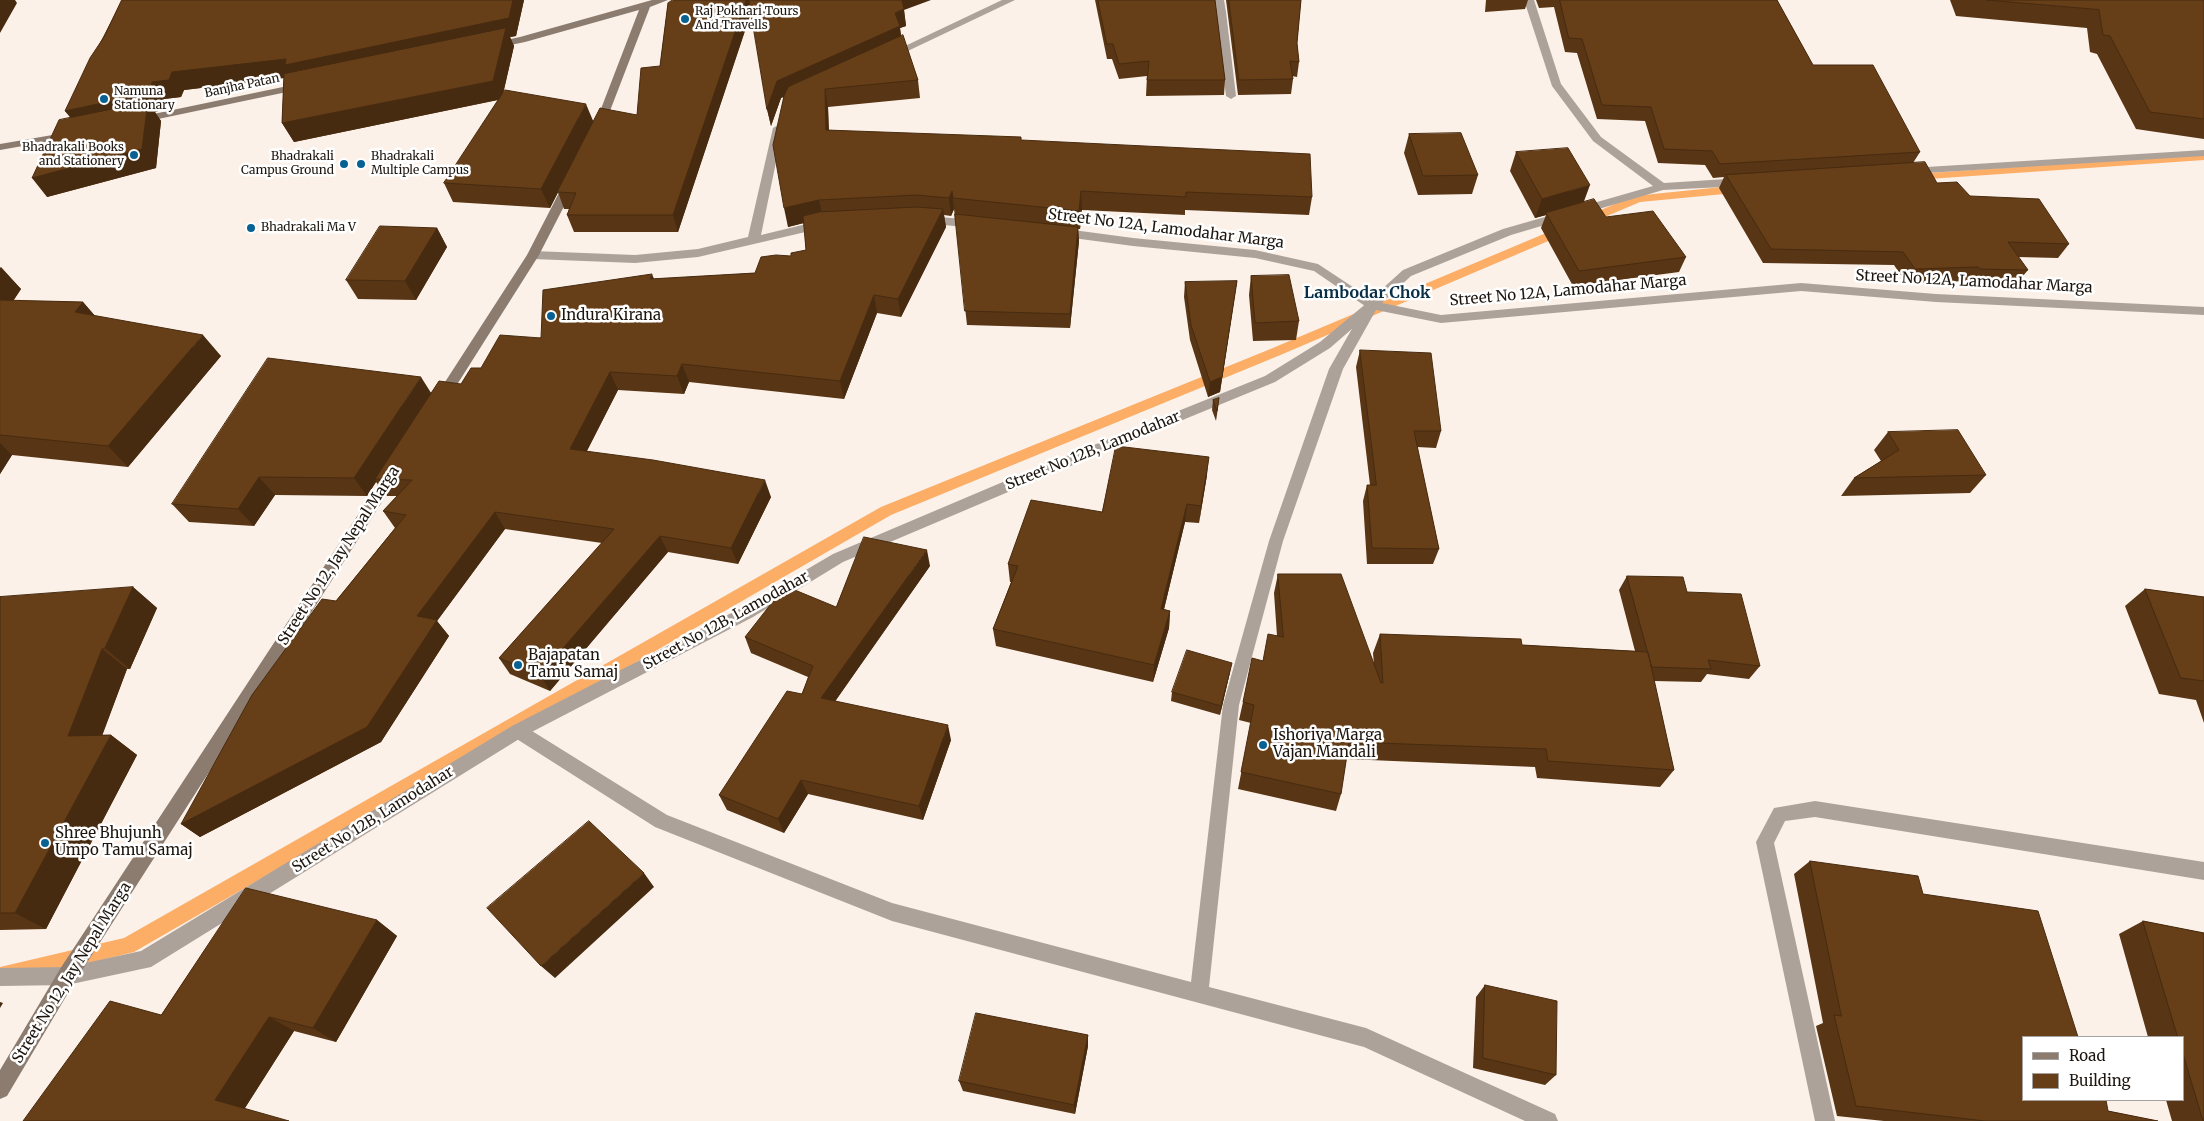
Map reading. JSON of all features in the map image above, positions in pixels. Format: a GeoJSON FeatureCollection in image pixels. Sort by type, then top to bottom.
{"type":"FeatureCollection","features":[{"type":"Feature","properties":{"kind":"street"},"geometry":{"type":"LineString","coordinates":[[482,48],[521,40],[663,0]]}},
{"type":"Feature","properties":{"kind":"street"},"geometry":{"type":"LineString","coordinates":[[876,62],[1010,0]]}},
{"type":"Feature","properties":{"kind":"street"},"geometry":{"type":"LineString","coordinates":[[1219,0],[1224,24],[1226,69],[1231,96]]}},
{"type":"Feature","properties":{"kind":"street"},"geometry":{"type":"LineString","coordinates":[[1529,0],[1556,84],[1597,139],[1662,187]]}},
{"type":"Feature","properties":{"kind":"street"},"geometry":{"type":"LineString","coordinates":[[590,144],[599,127],[645,6]]}},
{"type":"Feature","properties":{"kind":"street","name":"Banjha Patan"},"geometry":{"type":"LineString","coordinates":[[123,123],[317,83]]}},
{"type":"Feature","properties":{"kind":"street"},"geometry":{"type":"LineString","coordinates":[[754,239],[781,114]]}},
{"type":"Feature","properties":{"kind":"street"},"geometry":{"type":"LineString","coordinates":[[56,138],[65,123]]}},
{"type":"Feature","properties":{"kind":"street"},"geometry":{"type":"LineString","coordinates":[[0,147],[85,132]]}},
{"type":"Feature","properties":{"kind":"street"},"geometry":{"type":"LineString","coordinates":[[1898,172],[2204,153]]}},
{"type":"Feature","properties":{"kind":"street"},"geometry":{"type":"LineString","coordinates":[[430,415],[533,255],[577,170]]}},
{"type":"Feature","properties":{"kind":"street"},"geometry":{"type":"LineString","coordinates":[[1199,994],[1231,705],[1276,541],[1336,370],[1372,306],[1407,273],[1507,232],[1662,187],[1750,181]]}},
{"type":"Feature","properties":{"kind":"street"},"geometry":{"type":"LineString","coordinates":[[910,220],[987,225]]}},
{"type":"Feature","properties":{"kind":"street"},"geometry":{"type":"LineString","coordinates":[[533,255],[635,259],[698,253],[754,239],[833,224]]}},
{"type":"Feature","properties":{"kind":"street","name":"Street No 12A, Lamodahar Marga"},"geometry":{"type":"LineString","coordinates":[[1045,230],[1133,242],[1255,254],[1318,268],[1372,306],[1441,319],[1801,288],[1936,298],[2204,311]]}},
{"type":"Feature","properties":{"kind":"street","name":"Street No 12B, Lamodahar"},"geometry":{"type":"LineString","coordinates":[[0,978],[67,976],[144,960],[518,731],[748,612],[838,558],[1022,480],[1270,379],[1324,345],[1372,306]]}},
{"type":"Feature","properties":{"kind":"street","name":"Street No 12, Jay Nepal Marga"},"geometry":{"type":"LineString","coordinates":[[0,1089],[67,976],[403,457]]}},
{"type":"Feature","properties":{"kind":"street"},"geometry":{"type":"LineString","coordinates":[[518,731],[661,821],[892,912],[1366,1038],[1548,1121]]}},
{"type":"Feature","properties":{"kind":"street"},"geometry":{"type":"LineString","coordinates":[[1825,1121],[1765,842],[1780,814],[1815,809],[2204,871]]}},
{"type":"Feature","properties":{"kind":"building"},"geometry":{"type":"Polygon","coordinates":[[[122,0],[513,0],[509,18],[285,65],[286,59],[172,72],[169,80],[152,82],[150,93],[65,111],[90,58],[104,37],[122,0]]]}},
{"type":"Feature","properties":{"kind":"building"},"geometry":{"type":"Polygon","coordinates":[[[673,0],[746,0],[673,215],[567,215],[576,193],[557,192],[600,108],[637,115],[641,68],[660,66],[668,3],[673,0]]]}},
{"type":"Feature","properties":{"kind":"building"},"geometry":{"type":"Polygon","coordinates":[[[749,0],[902,0],[904,9],[895,13],[900,26],[777,81],[767,109],[749,0]]]}},
{"type":"Feature","properties":{"kind":"building"},"geometry":{"type":"Polygon","coordinates":[[[1098,0],[1215,0],[1225,80],[1147,80],[1149,61],[1119,64],[1113,44],[1107,44],[1098,0]]]}},
{"type":"Feature","properties":{"kind":"building"},"geometry":{"type":"Polygon","coordinates":[[[1229,0],[1301,0],[1297,43],[1299,62],[1290,61],[1293,79],[1239,80],[1229,0]]]}},
{"type":"Feature","properties":{"kind":"building"},"geometry":{"type":"Polygon","coordinates":[[[1560,0],[1777,0],[1813,65],[1873,65],[1920,152],[1720,164],[1712,151],[1664,149],[1651,107],[1602,105],[1582,39],[1569,38],[1560,0]]]}},
{"type":"Feature","properties":{"kind":"building"},"geometry":{"type":"Polygon","coordinates":[[[1987,0],[2204,0],[2204,119],[2150,112],[2110,36],[2103,35],[2099,10],[1987,0]]]}},
{"type":"Feature","properties":{"kind":"building"},"geometry":{"type":"Polygon","coordinates":[[[506,28],[493,81],[282,123],[284,74],[506,28]]]}},
{"type":"Feature","properties":{"kind":"building"},"geometry":{"type":"Polygon","coordinates":[[[903,35],[918,80],[825,89],[826,130],[1021,137],[1021,140],[1310,154],[1312,197],[1186,192],[1186,197],[1081,191],[1079,211],[953,198],[952,191],[949,198],[917,195],[819,200],[784,208],[773,145],[784,96],[788,87],[903,35]]]}},
{"type":"Feature","properties":{"kind":"building"},"geometry":{"type":"Polygon","coordinates":[[[505,90],[586,104],[541,189],[444,183],[505,90]]]}},
{"type":"Feature","properties":{"kind":"building"},"geometry":{"type":"Polygon","coordinates":[[[148,102],[142,149],[32,178],[59,120],[148,102]]]}},
{"type":"Feature","properties":{"kind":"building"},"geometry":{"type":"Polygon","coordinates":[[[1461,133],[1478,175],[1423,176],[1409,134],[1461,133]]]}},
{"type":"Feature","properties":{"kind":"building"},"geometry":{"type":"Polygon","coordinates":[[[1568,148],[1590,185],[1542,199],[1516,152],[1568,148]]]}},
{"type":"Feature","properties":{"kind":"building"},"geometry":{"type":"Polygon","coordinates":[[[1925,162],[1937,183],[1957,182],[1970,196],[2039,199],[2069,244],[2008,242],[2028,270],[1980,269],[1978,267],[1915,269],[1903,252],[1771,249],[1726,175],[1925,162]]]}},
{"type":"Feature","properties":{"kind":"building"},"geometry":{"type":"Polygon","coordinates":[[[1594,199],[1606,217],[1653,211],[1686,257],[1579,271],[1546,213],[1594,199]]]}},
{"type":"Feature","properties":{"kind":"building"},"geometry":{"type":"Polygon","coordinates":[[[917,207],[943,209],[898,299],[874,295],[840,381],[682,364],[677,376],[610,372],[570,449],[653,460],[765,480],[731,548],[660,536],[540,675],[499,658],[614,529],[495,512],[417,616],[437,620],[367,727],[181,824],[252,695],[322,599],[336,601],[406,515],[383,511],[412,480],[375,479],[439,381],[461,384],[471,368],[481,368],[500,335],[541,338],[543,290],[652,274],[650,279],[755,273],[761,257],[791,256],[791,253],[806,250],[803,216],[819,212],[917,207]]]}},
{"type":"Feature","properties":{"kind":"building"},"geometry":{"type":"Polygon","coordinates":[[[955,214],[1078,227],[1070,314],[965,311],[955,214]]]}},
{"type":"Feature","properties":{"kind":"building"},"geometry":{"type":"Polygon","coordinates":[[[380,226],[437,228],[405,281],[346,280],[380,226]]]}},
{"type":"Feature","properties":{"kind":"building"},"geometry":{"type":"Polygon","coordinates":[[[1289,275],[1299,321],[1255,323],[1251,276],[1289,275]]]}},
{"type":"Feature","properties":{"kind":"building"},"geometry":{"type":"Polygon","coordinates":[[[1237,281],[1222,377],[1210,382],[1191,325],[1185,282],[1237,281]]]}},
{"type":"Feature","properties":{"kind":"building"},"geometry":{"type":"Polygon","coordinates":[[[0,300],[83,302],[75,312],[203,335],[108,446],[0,435],[0,300]]]}},
{"type":"Feature","properties":{"kind":"building"},"geometry":{"type":"Polygon","coordinates":[[[1360,350],[1431,353],[1441,431],[1414,431],[1439,549],[1372,548],[1367,485],[1376,485],[1360,350]]]}},
{"type":"Feature","properties":{"kind":"building"},"geometry":{"type":"Polygon","coordinates":[[[268,358],[421,377],[354,478],[259,477],[238,509],[172,504],[268,358]]]}},
{"type":"Feature","properties":{"kind":"building"},"geometry":{"type":"Polygon","coordinates":[[[1219,398],[1217,411],[1213,400],[1219,398]]]}},
{"type":"Feature","properties":{"kind":"building"},"geometry":{"type":"Polygon","coordinates":[[[1958,430],[1986,475],[1854,478],[1899,450],[1888,432],[1958,430]]]}},
{"type":"Feature","properties":{"kind":"building"},"geometry":{"type":"Polygon","coordinates":[[[1116,446],[1209,457],[1201,506],[1187,504],[1161,609],[1170,611],[1154,665],[993,629],[1018,566],[1008,564],[1031,500],[1102,512],[1116,446]]]}},
{"type":"Feature","properties":{"kind":"building"},"geometry":{"type":"Polygon","coordinates":[[[864,537],[927,550],[821,698],[948,725],[919,806],[801,780],[778,819],[719,795],[787,691],[802,694],[813,666],[745,637],[785,586],[836,607],[864,537]]]}},
{"type":"Feature","properties":{"kind":"building"},"geometry":{"type":"Polygon","coordinates":[[[1278,574],[1341,574],[1381,683],[1383,683],[1380,634],[1521,639],[1522,645],[1648,652],[1674,770],[1548,761],[1546,749],[1349,742],[1341,794],[1241,772],[1254,705],[1243,702],[1252,658],[1263,661],[1268,634],[1283,637],[1278,574]]]}},
{"type":"Feature","properties":{"kind":"building"},"geometry":{"type":"Polygon","coordinates":[[[1627,576],[1683,577],[1687,592],[1741,594],[1760,666],[1708,660],[1711,669],[1652,667],[1627,576]]]}},
{"type":"Feature","properties":{"kind":"building"},"geometry":{"type":"Polygon","coordinates":[[[133,587],[105,648],[102,649],[68,736],[111,735],[15,913],[0,913],[0,597],[133,587]]]}},
{"type":"Feature","properties":{"kind":"building"},"geometry":{"type":"Polygon","coordinates":[[[2145,589],[2204,597],[2204,681],[2181,678],[2145,589]]]}},
{"type":"Feature","properties":{"kind":"building"},"geometry":{"type":"Polygon","coordinates":[[[1187,650],[1232,663],[1221,706],[1172,692],[1187,650]]]}},
{"type":"Feature","properties":{"kind":"building"},"geometry":{"type":"Polygon","coordinates":[[[589,821],[644,873],[541,966],[487,908],[589,821]]]}},
{"type":"Feature","properties":{"kind":"building"},"geometry":{"type":"Polygon","coordinates":[[[1810,861],[1918,876],[1923,894],[2038,911],[2078,1036],[2022,1036],[2022,1101],[2106,1101],[2108,1111],[2158,1121],[1985,1121],[1856,1106],[1834,1015],[1841,1016],[1810,861]]]}},
{"type":"Feature","properties":{"kind":"building"},"geometry":{"type":"Polygon","coordinates":[[[246,888],[377,920],[313,1028],[269,1017],[215,1100],[289,1121],[23,1121],[110,1001],[161,1015],[246,888]]]}},
{"type":"Feature","properties":{"kind":"building"},"geometry":{"type":"Polygon","coordinates":[[[2143,921],[2204,933],[2204,1121],[2184,1057],[2184,1036],[2178,1036],[2143,921]]]}},
{"type":"Feature","properties":{"kind":"building"},"geometry":{"type":"Polygon","coordinates":[[[1485,985],[1557,1001],[1556,1075],[1483,1058],[1485,985]]]}},
{"type":"Feature","properties":{"kind":"building"},"geometry":{"type":"Polygon","coordinates":[[[976,1013],[1088,1035],[1074,1105],[959,1081],[976,1013]]]}},
{"type":"Feature","properties":{"kind":"waterway"},"geometry":{"type":"LineString","coordinates":[[1914,177],[2204,157]]}},
{"type":"Feature","properties":{"kind":"waterway"},"geometry":{"type":"LineString","coordinates":[[0,976],[127,946],[886,511],[1273,353],[1638,199],[1741,189]]}},
{"type":"Feature","properties":{"kind":"place","name":"Raj Pokhari Tours And Travells"},"geometry":{"type":"Point","coordinates":[685,19]}},
{"type":"Feature","properties":{"kind":"place","name":"Namuna Stationary"},"geometry":{"type":"Point","coordinates":[104,99]}},
{"type":"Feature","properties":{"kind":"place","name":"Bhadrakali Books and Stationery"},"geometry":{"type":"Point","coordinates":[134,155]}},
{"type":"Feature","properties":{"kind":"place","name":"Bhadrakali Campus Ground"},"geometry":{"type":"Point","coordinates":[344,164]}},
{"type":"Feature","properties":{"kind":"place","name":"Bhadrakali Multiple Campus"},"geometry":{"type":"Point","coordinates":[361,164]}},
{"type":"Feature","properties":{"kind":"place","name":"Bhadrakali Ma V"},"geometry":{"type":"Point","coordinates":[251,228]}},
{"type":"Feature","properties":{"kind":"place","name":"Indura Kirana"},"geometry":{"type":"Point","coordinates":[551,316]}},
{"type":"Feature","properties":{"kind":"place","name":"Bajapatan Tamu Samaj"},"geometry":{"type":"Point","coordinates":[518,665]}},
{"type":"Feature","properties":{"kind":"place","name":"Ishoriya Marga Vajan Mandali"},"geometry":{"type":"Point","coordinates":[1263,745]}},
{"type":"Feature","properties":{"kind":"place","name":"Shree Bhujunh Umpo Tamu Samaj"},"geometry":{"type":"Point","coordinates":[45,843]}},
{"type":"Feature","properties":{"kind":"district","name":"Lambodar Chok"},"geometry":{"type":"Point","coordinates":[1367,293]}}]}
